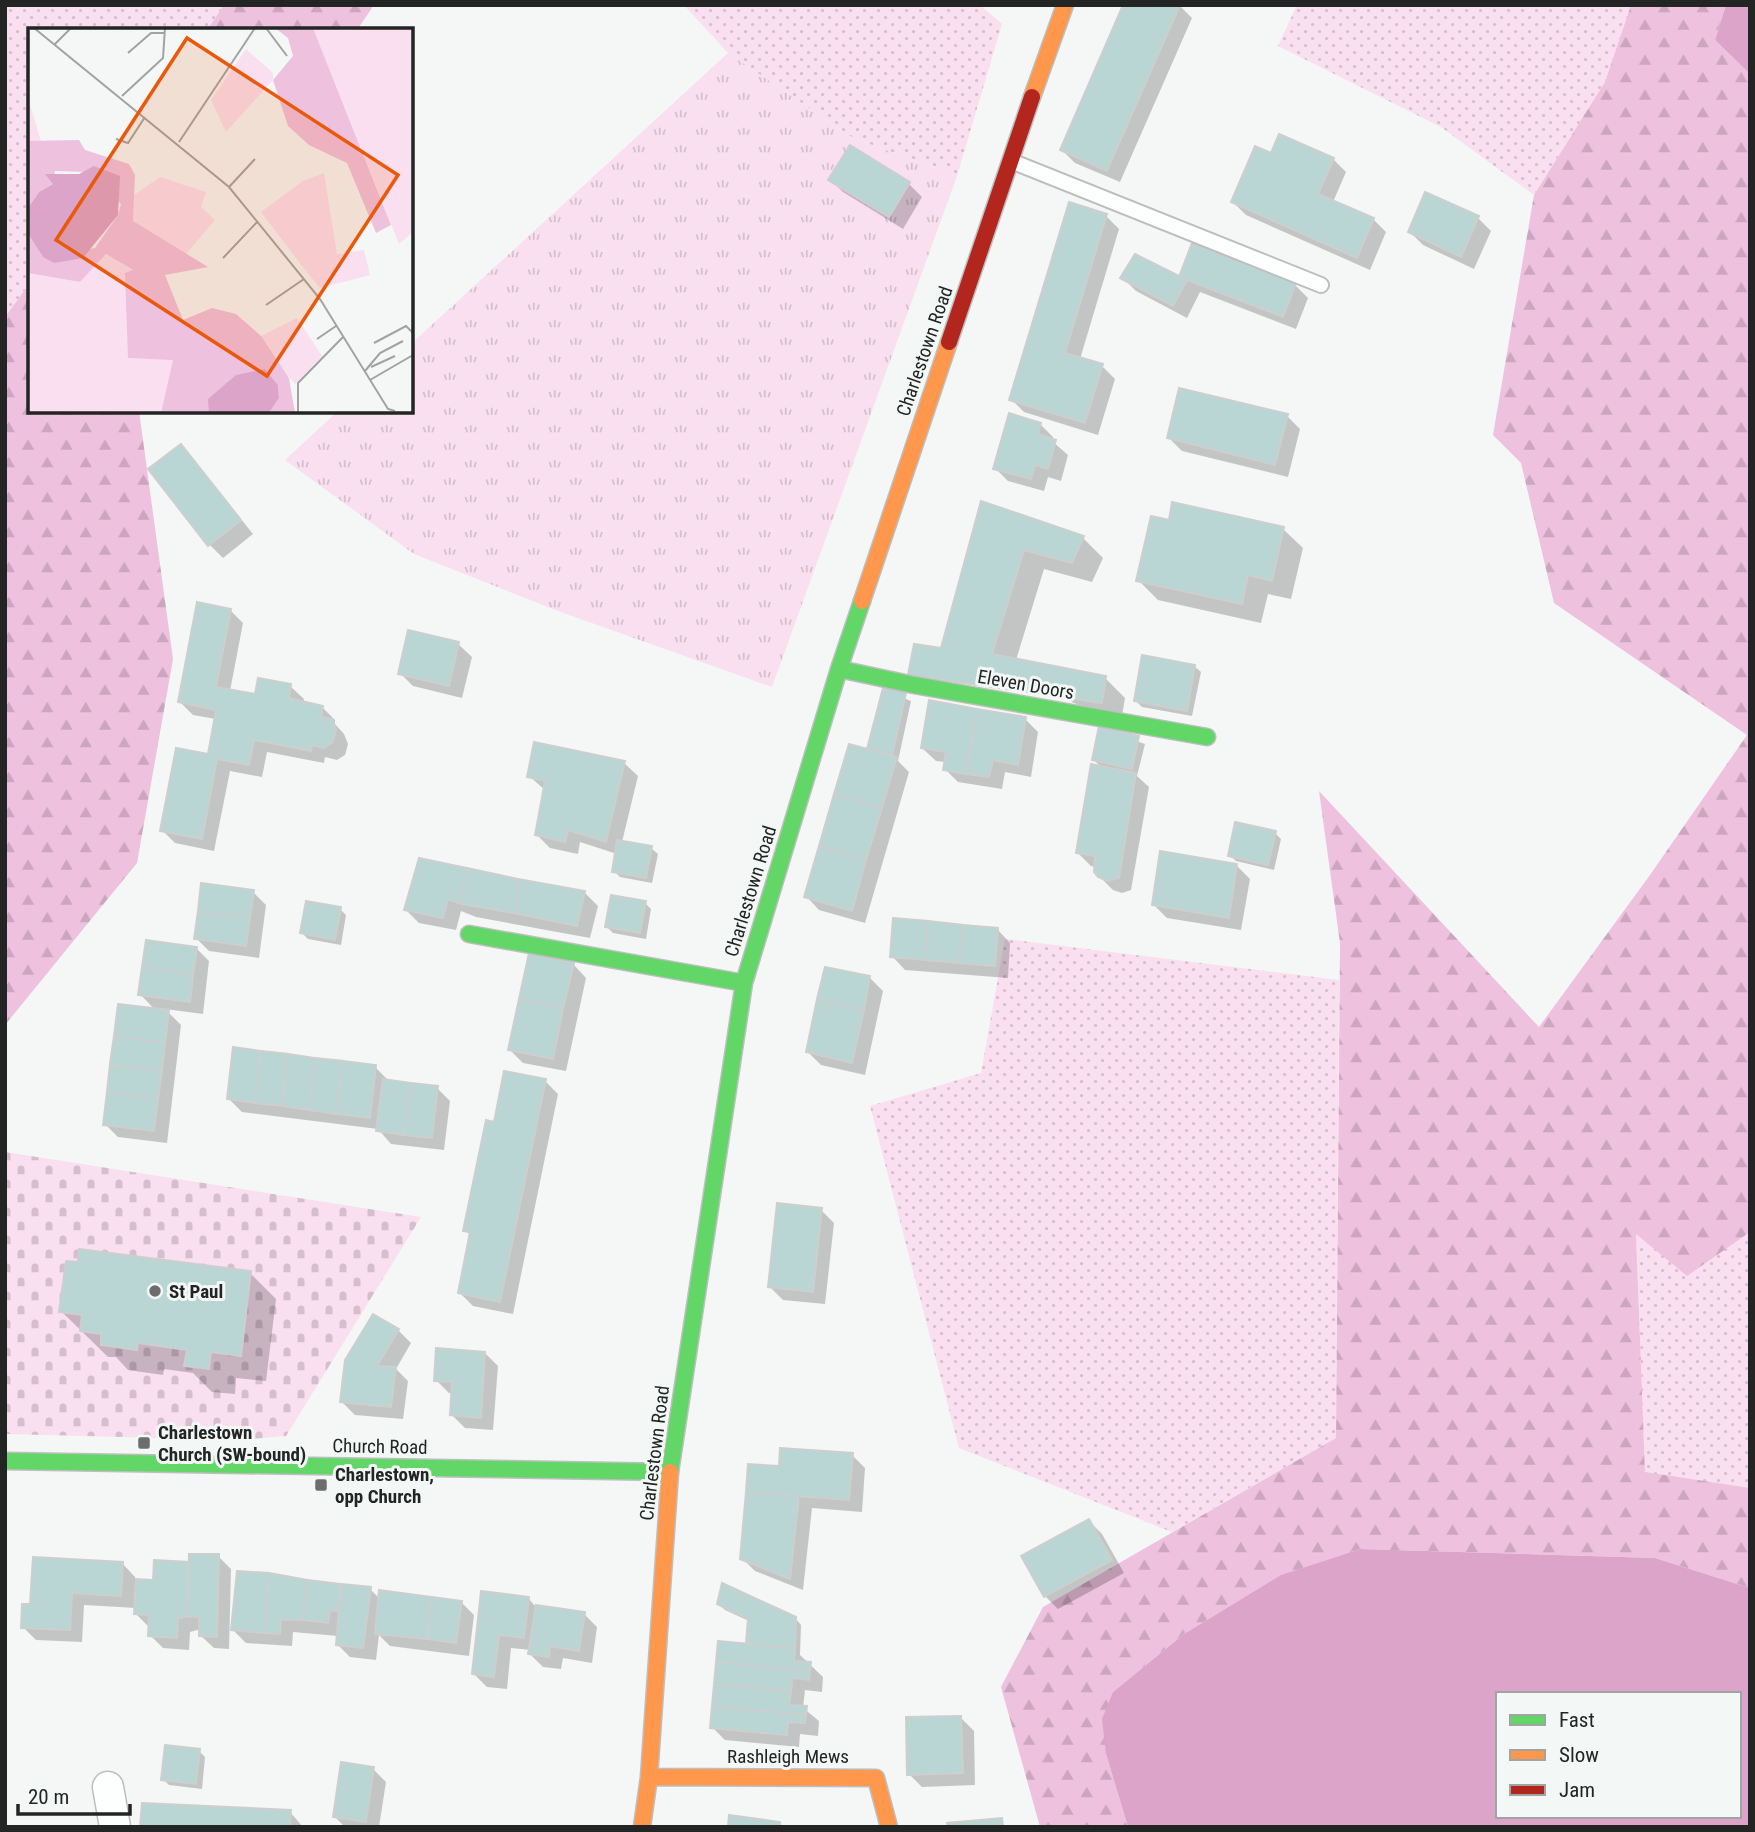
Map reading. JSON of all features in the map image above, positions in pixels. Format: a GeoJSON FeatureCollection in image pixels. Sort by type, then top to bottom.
{"type":"FeatureCollection","features":[{"type":"Feature","properties":{"kind":"street","name":"Charlestown Road"},"geometry":{"type":"LineString","coordinates":[[642,1827],[649,1777],[670,1472],[744,983],[839,669],[1010,160],[1065,5]]}},
{"type":"Feature","properties":{"kind":"street","name":"Eleven Doors"},"geometry":{"type":"LineString","coordinates":[[839,669],[1207,737]]}},
{"type":"Feature","properties":{"kind":"street"},"geometry":{"type":"LineString","coordinates":[[469,934],[744,983]]}},
{"type":"Feature","properties":{"kind":"street","name":"Church Road"},"geometry":{"type":"LineString","coordinates":[[5,1461],[670,1472]]}},
{"type":"Feature","properties":{"kind":"street","name":"Rashleigh Mews"},"geometry":{"type":"LineString","coordinates":[[649,1777],[876,1778],[889,1827]]}},
{"type":"Feature","properties":{"kind":"street"},"geometry":{"type":"LineString","coordinates":[[108,1787],[115,1827]]}},
{"type":"Feature","properties":{"kind":"lane"},"geometry":{"type":"LineString","coordinates":[[1010,160],[1321,285]]}},
{"type":"Feature","properties":{"kind":"green space"},"geometry":{"type":"Polygon","coordinates":[[[5,5],[224,5],[208,28],[28,28],[28,286],[5,317],[5,5]]]}},
{"type":"Feature","properties":{"kind":"green space"},"geometry":{"type":"Polygon","coordinates":[[[224,5],[374,5],[358,28],[208,28],[224,5]]]}},
{"type":"Feature","properties":{"kind":"green space"},"geometry":{"type":"Polygon","coordinates":[[[684,5],[980,5],[1002,24],[957,176],[853,138],[728,53],[684,5]]]}},
{"type":"Feature","properties":{"kind":"green space"},"geometry":{"type":"Polygon","coordinates":[[[1297,5],[1631,5],[1605,82],[1534,195],[1441,127],[1278,46],[1297,5]]]}},
{"type":"Feature","properties":{"kind":"green space"},"geometry":{"type":"Polygon","coordinates":[[[1631,5],[1726,5],[1715,40],[1750,74],[1750,1232],[1687,1276],[1636,1234],[1645,1472],[1750,1488],[1750,1588],[1655,1558],[1360,1549],[1282,1575],[1184,1634],[1113,1692],[1106,1754],[1128,1827],[1040,1827],[1001,1687],[1043,1607],[1336,1438],[1340,943],[1319,791],[1539,1027],[1650,875],[1747,735],[1554,603],[1521,463],[1493,435],[1534,195],[1605,82],[1631,5]]]}},
{"type":"Feature","properties":{"kind":"green space"},"geometry":{"type":"Polygon","coordinates":[[[728,53],[853,138],[957,176],[772,687],[558,611],[414,554],[285,460],[336,413],[413,413],[413,342],[728,53]]]}},
{"type":"Feature","properties":{"kind":"green space"},"geometry":{"type":"Polygon","coordinates":[[[28,286],[28,413],[139,413],[173,659],[137,863],[5,1025],[5,317],[28,286]]]}},
{"type":"Feature","properties":{"kind":"green space"},"geometry":{"type":"Polygon","coordinates":[[[1005,939],[1339,980],[1336,1438],[1172,1532],[959,1448],[870,1106],[981,1073],[1005,939]]]}},
{"type":"Feature","properties":{"kind":"green space"},"geometry":{"type":"Polygon","coordinates":[[[5,1152],[421,1217],[286,1436],[240,1440],[5,1434],[5,1152]]]}},
{"type":"Feature","properties":{"kind":"green space"},"geometry":{"type":"Polygon","coordinates":[[[1750,1232],[1750,1488],[1645,1473],[1636,1233],[1687,1275],[1750,1232]]]}},
{"type":"Feature","properties":{"kind":"shaded area"},"geometry":{"type":"Polygon","coordinates":[[[1726,5],[1750,5],[1750,74],[1715,40],[1726,5]]]}},
{"type":"Feature","properties":{"kind":"shaded area"},"geometry":{"type":"Polygon","coordinates":[[[1360,1549],[1655,1558],[1750,1588],[1750,1827],[1128,1827],[1106,1754],[1102,1719],[1113,1692],[1184,1634],[1281,1575],[1360,1549]]]}},
{"type":"Feature","properties":{"kind":"building"},"geometry":{"type":"Polygon","coordinates":[[[1123,5],[1180,5],[1107,171],[1060,150],[1123,5]]]}},
{"type":"Feature","properties":{"kind":"building"},"geometry":{"type":"Polygon","coordinates":[[[1279,134],[1334,158],[1318,194],[1374,218],[1357,258],[1231,202],[1255,146],[1271,153],[1279,134]]]}},
{"type":"Feature","properties":{"kind":"building"},"geometry":{"type":"Polygon","coordinates":[[[850,145],[910,182],[889,217],[828,180],[850,145]]]}},
{"type":"Feature","properties":{"kind":"building"},"geometry":{"type":"Polygon","coordinates":[[[1425,192],[1479,216],[1461,257],[1408,232],[1425,192]]]}},
{"type":"Feature","properties":{"kind":"building"},"geometry":{"type":"Polygon","coordinates":[[[1069,202],[1107,214],[1065,353],[1103,364],[1085,423],[1009,400],[1069,202]]]}},
{"type":"Feature","properties":{"kind":"building"},"geometry":{"type":"Polygon","coordinates":[[[1192,243],[1296,283],[1283,317],[1179,277],[1192,243]]]}},
{"type":"Feature","properties":{"kind":"building"},"geometry":{"type":"Polygon","coordinates":[[[1135,254],[1187,280],[1173,306],[1120,278],[1135,254]]]}},
{"type":"Feature","properties":{"kind":"building"},"geometry":{"type":"Polygon","coordinates":[[[1179,388],[1288,414],[1275,465],[1167,438],[1179,388]]]}},
{"type":"Feature","properties":{"kind":"building"},"geometry":{"type":"Polygon","coordinates":[[[1009,413],[1041,423],[1038,434],[1056,440],[1048,469],[1035,465],[1031,479],[993,469],[1009,413]]]}},
{"type":"Feature","properties":{"kind":"building"},"geometry":{"type":"Polygon","coordinates":[[[181,444],[241,520],[208,546],[148,469],[181,444]]]}},
{"type":"Feature","properties":{"kind":"building"},"geometry":{"type":"Polygon","coordinates":[[[981,501],[1084,536],[1072,563],[1024,550],[992,654],[1106,676],[1102,703],[908,675],[914,644],[941,648],[981,501]]]}},
{"type":"Feature","properties":{"kind":"building"},"geometry":{"type":"Polygon","coordinates":[[[1172,502],[1284,527],[1272,581],[1248,575],[1242,604],[1136,581],[1151,516],[1169,520],[1172,502]]]}},
{"type":"Feature","properties":{"kind":"building"},"geometry":{"type":"Polygon","coordinates":[[[197,602],[231,609],[216,687],[255,694],[258,678],[291,684],[289,698],[323,706],[321,717],[332,719],[336,729],[333,742],[324,748],[312,745],[311,751],[254,740],[249,765],[217,759],[202,839],[160,831],[176,748],[208,754],[216,710],[178,702],[197,602]]]}},
{"type":"Feature","properties":{"kind":"building"},"geometry":{"type":"Polygon","coordinates":[[[408,630],[459,642],[449,686],[398,674],[408,630]]]}},
{"type":"Feature","properties":{"kind":"building"},"geometry":{"type":"Polygon","coordinates":[[[1142,655],[1195,665],[1187,711],[1134,701],[1142,655]]]}},
{"type":"Feature","properties":{"kind":"building"},"geometry":{"type":"Polygon","coordinates":[[[883,688],[906,693],[892,756],[867,749],[883,688]]]}},
{"type":"Feature","properties":{"kind":"building"},"geometry":{"type":"Polygon","coordinates":[[[929,700],[977,709],[966,774],[943,770],[946,752],[921,748],[929,700]]]}},
{"type":"Feature","properties":{"kind":"building"},"geometry":{"type":"Polygon","coordinates":[[[977,709],[1026,717],[1018,765],[993,760],[989,777],[966,774],[977,709]]]}},
{"type":"Feature","properties":{"kind":"building"},"geometry":{"type":"Polygon","coordinates":[[[1099,726],[1139,736],[1132,769],[1092,760],[1099,726]]]}},
{"type":"Feature","properties":{"kind":"building"},"geometry":{"type":"Polygon","coordinates":[[[534,742],[625,761],[606,842],[568,830],[565,842],[535,835],[545,781],[527,777],[534,742]]]}},
{"type":"Feature","properties":{"kind":"building"},"geometry":{"type":"Polygon","coordinates":[[[849,744],[897,757],[882,808],[834,794],[849,744]]]}},
{"type":"Feature","properties":{"kind":"building"},"geometry":{"type":"Polygon","coordinates":[[[1091,764],[1136,773],[1119,878],[1108,881],[1094,872],[1095,856],[1076,853],[1091,764]]]}},
{"type":"Feature","properties":{"kind":"building"},"geometry":{"type":"Polygon","coordinates":[[[834,794],[882,808],[866,860],[819,846],[834,794]]]}},
{"type":"Feature","properties":{"kind":"building"},"geometry":{"type":"Polygon","coordinates":[[[1235,822],[1276,831],[1268,865],[1228,856],[1235,822]]]}},
{"type":"Feature","properties":{"kind":"building"},"geometry":{"type":"Polygon","coordinates":[[[617,840],[652,846],[646,878],[612,872],[617,840]]]}},
{"type":"Feature","properties":{"kind":"building"},"geometry":{"type":"Polygon","coordinates":[[[819,846],[866,860],[852,911],[804,897],[819,846]]]}},
{"type":"Feature","properties":{"kind":"building"},"geometry":{"type":"Polygon","coordinates":[[[1160,851],[1237,864],[1229,918],[1152,905],[1160,851]]]}},
{"type":"Feature","properties":{"kind":"building"},"geometry":{"type":"Polygon","coordinates":[[[419,858],[467,868],[461,904],[448,899],[443,918],[404,910],[419,858]]]}},
{"type":"Feature","properties":{"kind":"building"},"geometry":{"type":"Polygon","coordinates":[[[467,868],[518,879],[518,914],[461,904],[467,868]]]}},
{"type":"Feature","properties":{"kind":"building"},"geometry":{"type":"Polygon","coordinates":[[[518,879],[585,891],[577,926],[518,914],[518,879]]]}},
{"type":"Feature","properties":{"kind":"building"},"geometry":{"type":"Polygon","coordinates":[[[201,883],[254,890],[250,918],[198,911],[201,883]]]}},
{"type":"Feature","properties":{"kind":"building"},"geometry":{"type":"Polygon","coordinates":[[[611,895],[646,901],[640,933],[605,927],[611,895]]]}},
{"type":"Feature","properties":{"kind":"building"},"geometry":{"type":"Polygon","coordinates":[[[306,901],[341,907],[335,940],[300,933],[306,901]]]}},
{"type":"Feature","properties":{"kind":"building"},"geometry":{"type":"Polygon","coordinates":[[[198,911],[250,918],[246,946],[194,939],[198,911]]]}},
{"type":"Feature","properties":{"kind":"building"},"geometry":{"type":"Polygon","coordinates":[[[893,918],[928,921],[925,960],[890,957],[893,918]]]}},
{"type":"Feature","properties":{"kind":"building"},"geometry":{"type":"Polygon","coordinates":[[[928,921],[963,925],[959,963],[925,960],[928,921]]]}},
{"type":"Feature","properties":{"kind":"building"},"geometry":{"type":"Polygon","coordinates":[[[963,925],[998,928],[995,966],[959,963],[963,925]]]}},
{"type":"Feature","properties":{"kind":"building"},"geometry":{"type":"Polygon","coordinates":[[[146,940],[197,947],[193,975],[142,967],[146,940]]]}},
{"type":"Feature","properties":{"kind":"building"},"geometry":{"type":"Polygon","coordinates":[[[529,953],[574,963],[563,1009],[519,999],[529,953]]]}},
{"type":"Feature","properties":{"kind":"building"},"geometry":{"type":"Polygon","coordinates":[[[142,967],[193,975],[190,1002],[138,995],[142,967]]]}},
{"type":"Feature","properties":{"kind":"building"},"geometry":{"type":"Polygon","coordinates":[[[825,967],[870,976],[864,1010],[817,999],[825,967]]]}},
{"type":"Feature","properties":{"kind":"building"},"geometry":{"type":"Polygon","coordinates":[[[519,999],[563,1009],[553,1059],[508,1050],[519,999]]]}},
{"type":"Feature","properties":{"kind":"building"},"geometry":{"type":"Polygon","coordinates":[[[817,999],[864,1010],[852,1063],[806,1052],[817,999]]]}},
{"type":"Feature","properties":{"kind":"building"},"geometry":{"type":"Polygon","coordinates":[[[118,1004],[169,1010],[165,1043],[114,1036],[118,1004]]]}},
{"type":"Feature","properties":{"kind":"building"},"geometry":{"type":"Polygon","coordinates":[[[114,1036],[165,1043],[162,1071],[110,1064],[114,1036]]]}},
{"type":"Feature","properties":{"kind":"building"},"geometry":{"type":"Polygon","coordinates":[[[233,1047],[261,1051],[255,1103],[227,1099],[233,1047]]]}},
{"type":"Feature","properties":{"kind":"building"},"geometry":{"type":"Polygon","coordinates":[[[261,1051],[288,1054],[282,1106],[255,1103],[261,1051]]]}},
{"type":"Feature","properties":{"kind":"building"},"geometry":{"type":"Polygon","coordinates":[[[288,1054],[315,1058],[309,1110],[282,1106],[288,1054]]]}},
{"type":"Feature","properties":{"kind":"building"},"geometry":{"type":"Polygon","coordinates":[[[315,1058],[343,1061],[336,1114],[309,1110],[315,1058]]]}},
{"type":"Feature","properties":{"kind":"building"},"geometry":{"type":"Polygon","coordinates":[[[343,1061],[376,1065],[370,1118],[336,1114],[343,1061]]]}},
{"type":"Feature","properties":{"kind":"building"},"geometry":{"type":"Polygon","coordinates":[[[110,1064],[162,1071],[158,1099],[107,1092],[110,1064]]]}},
{"type":"Feature","properties":{"kind":"building"},"geometry":{"type":"Polygon","coordinates":[[[504,1071],[546,1079],[500,1302],[458,1293],[470,1232],[463,1231],[486,1120],[494,1122],[504,1071]]]}},
{"type":"Feature","properties":{"kind":"building"},"geometry":{"type":"Polygon","coordinates":[[[383,1079],[411,1083],[404,1135],[376,1131],[383,1079]]]}},
{"type":"Feature","properties":{"kind":"building"},"geometry":{"type":"Polygon","coordinates":[[[411,1083],[438,1086],[432,1138],[404,1135],[411,1083]]]}},
{"type":"Feature","properties":{"kind":"building"},"geometry":{"type":"Polygon","coordinates":[[[107,1092],[158,1099],[154,1131],[103,1125],[107,1092]]]}},
{"type":"Feature","properties":{"kind":"building"},"geometry":{"type":"Polygon","coordinates":[[[777,1203],[822,1208],[813,1292],[768,1287],[777,1203]]]}},
{"type":"Feature","properties":{"kind":"building","name":"St Paul"},"geometry":{"type":"Polygon","coordinates":[[[79,1249],[251,1271],[241,1356],[211,1352],[209,1369],[184,1366],[187,1350],[138,1343],[137,1350],[101,1345],[101,1334],[80,1331],[82,1315],[59,1312],[66,1261],[78,1262],[79,1249]]]}},
{"type":"Feature","properties":{"kind":"building"},"geometry":{"type":"Polygon","coordinates":[[[373,1314],[399,1329],[377,1366],[396,1367],[391,1407],[340,1402],[345,1360],[373,1314]]]}},
{"type":"Feature","properties":{"kind":"building"},"geometry":{"type":"Polygon","coordinates":[[[436,1348],[485,1352],[481,1418],[450,1415],[452,1382],[434,1381],[436,1348]]]}},
{"type":"Feature","properties":{"kind":"building"},"geometry":{"type":"Polygon","coordinates":[[[780,1448],[853,1453],[849,1500],[746,1492],[748,1464],[779,1466],[780,1448]]]}},
{"type":"Feature","properties":{"kind":"building"},"geometry":{"type":"Polygon","coordinates":[[[746,1492],[799,1496],[790,1579],[740,1559],[746,1492]]]}},
{"type":"Feature","properties":{"kind":"building"},"geometry":{"type":"Polygon","coordinates":[[[1089,1519],[1112,1560],[1044,1597],[1021,1556],[1089,1519]]]}},
{"type":"Feature","properties":{"kind":"building"},"geometry":{"type":"Polygon","coordinates":[[[189,1554],[219,1554],[217,1637],[199,1636],[199,1617],[187,1616],[189,1554]]]}},
{"type":"Feature","properties":{"kind":"building"},"geometry":{"type":"Polygon","coordinates":[[[33,1557],[123,1562],[121,1596],[72,1593],[70,1630],[21,1628],[22,1604],[30,1604],[33,1557]]]}},
{"type":"Feature","properties":{"kind":"building"},"geometry":{"type":"Polygon","coordinates":[[[154,1560],[189,1562],[187,1616],[178,1619],[177,1638],[148,1636],[149,1615],[134,1614],[136,1579],[153,1580],[154,1560]]]}},
{"type":"Feature","properties":{"kind":"building"},"geometry":{"type":"Polygon","coordinates":[[[237,1571],[269,1573],[265,1633],[231,1630],[237,1571]]]}},
{"type":"Feature","properties":{"kind":"building"},"geometry":{"type":"Polygon","coordinates":[[[269,1573],[308,1580],[303,1620],[281,1620],[280,1634],[265,1633],[269,1573]]]}},
{"type":"Feature","properties":{"kind":"building"},"geometry":{"type":"Polygon","coordinates":[[[308,1580],[341,1584],[337,1611],[330,1610],[328,1623],[303,1620],[308,1580]]]}},
{"type":"Feature","properties":{"kind":"building"},"geometry":{"type":"Polygon","coordinates":[[[722,1583],[796,1617],[795,1648],[746,1643],[748,1619],[717,1604],[722,1583]]]}},
{"type":"Feature","properties":{"kind":"building"},"geometry":{"type":"Polygon","coordinates":[[[341,1584],[371,1587],[363,1648],[336,1645],[341,1584]]]}},
{"type":"Feature","properties":{"kind":"building"},"geometry":{"type":"Polygon","coordinates":[[[379,1590],[432,1597],[427,1639],[375,1634],[379,1590]]]}},
{"type":"Feature","properties":{"kind":"building"},"geometry":{"type":"Polygon","coordinates":[[[481,1591],[529,1597],[524,1638],[499,1635],[494,1677],[472,1674],[481,1591]]]}},
{"type":"Feature","properties":{"kind":"building"},"geometry":{"type":"Polygon","coordinates":[[[432,1597],[462,1601],[456,1643],[427,1639],[432,1597]]]}},
{"type":"Feature","properties":{"kind":"building"},"geometry":{"type":"Polygon","coordinates":[[[536,1605],[585,1612],[579,1651],[550,1646],[549,1657],[528,1654],[536,1605]]]}},
{"type":"Feature","properties":{"kind":"building"},"geometry":{"type":"Polygon","coordinates":[[[718,1641],[795,1648],[794,1661],[811,1662],[810,1671],[716,1662],[718,1641]]]}},
{"type":"Feature","properties":{"kind":"building"},"geometry":{"type":"Polygon","coordinates":[[[716,1662],[810,1671],[809,1680],[792,1678],[791,1691],[714,1684],[716,1662]]]}},
{"type":"Feature","properties":{"kind":"building"},"geometry":{"type":"Polygon","coordinates":[[[714,1684],[791,1691],[789,1705],[807,1706],[806,1715],[712,1706],[714,1684]]]}},
{"type":"Feature","properties":{"kind":"building"},"geometry":{"type":"Polygon","coordinates":[[[712,1706],[806,1715],[805,1723],[788,1722],[787,1735],[710,1728],[712,1706]]]}},
{"type":"Feature","properties":{"kind":"building"},"geometry":{"type":"Polygon","coordinates":[[[961,1716],[963,1773],[907,1775],[906,1717],[961,1716]]]}},
{"type":"Feature","properties":{"kind":"building"},"geometry":{"type":"Polygon","coordinates":[[[165,1745],[200,1749],[196,1784],[161,1780],[165,1745]]]}},
{"type":"Feature","properties":{"kind":"building"},"geometry":{"type":"Polygon","coordinates":[[[341,1762],[374,1767],[366,1822],[333,1817],[341,1762]]]}},
{"type":"Feature","properties":{"kind":"building"},"geometry":{"type":"Polygon","coordinates":[[[142,1803],[291,1810],[290,1827],[140,1827],[142,1803]]]}},
{"type":"Feature","properties":{"kind":"building"},"geometry":{"type":"Polygon","coordinates":[[[729,1815],[780,1822],[780,1827],[728,1827],[729,1815]]]}},
{"type":"Feature","properties":{"kind":"building"},"geometry":{"type":"Polygon","coordinates":[[[1002,1818],[1003,1827],[948,1827],[947,1823],[1002,1818]]]}},
{"type":"Feature","properties":{"kind":"traffic: fast"},"geometry":{"type":"LineString","coordinates":[[670,1472],[744,983],[862,601]]}},
{"type":"Feature","properties":{"kind":"traffic: fast"},"geometry":{"type":"LineString","coordinates":[[839,669],[914,685],[1207,737]]}},
{"type":"Feature","properties":{"kind":"traffic: fast"},"geometry":{"type":"LineString","coordinates":[[469,934],[744,983]]}},
{"type":"Feature","properties":{"kind":"traffic: fast"},"geometry":{"type":"LineString","coordinates":[[5,1461],[670,1472]]}},
{"type":"Feature","properties":{"kind":"traffic: slow"},"geometry":{"type":"LineString","coordinates":[[1032,97],[1065,5]]}},
{"type":"Feature","properties":{"kind":"traffic: slow"},"geometry":{"type":"LineString","coordinates":[[862,601],[949,342]]}},
{"type":"Feature","properties":{"kind":"traffic: slow"},"geometry":{"type":"LineString","coordinates":[[642,1827],[649,1777],[670,1472]]}},
{"type":"Feature","properties":{"kind":"traffic: slow"},"geometry":{"type":"LineString","coordinates":[[649,1777],[876,1778],[889,1827]]}},
{"type":"Feature","properties":{"kind":"traffic: jam"},"geometry":{"type":"LineString","coordinates":[[949,342],[1032,97]]}},
{"type":"Feature","properties":{"kind":"place","name":"St Paul"},"geometry":{"type":"Point","coordinates":[155,1291]}},
{"type":"Feature","properties":{"kind":"place","name":"Charlestown Church (SW-bound)"},"geometry":{"type":"Point","coordinates":[144,1443]}},
{"type":"Feature","properties":{"kind":"place","name":"Charlestown, opp Church"},"geometry":{"type":"Point","coordinates":[321,1485]}}]}
